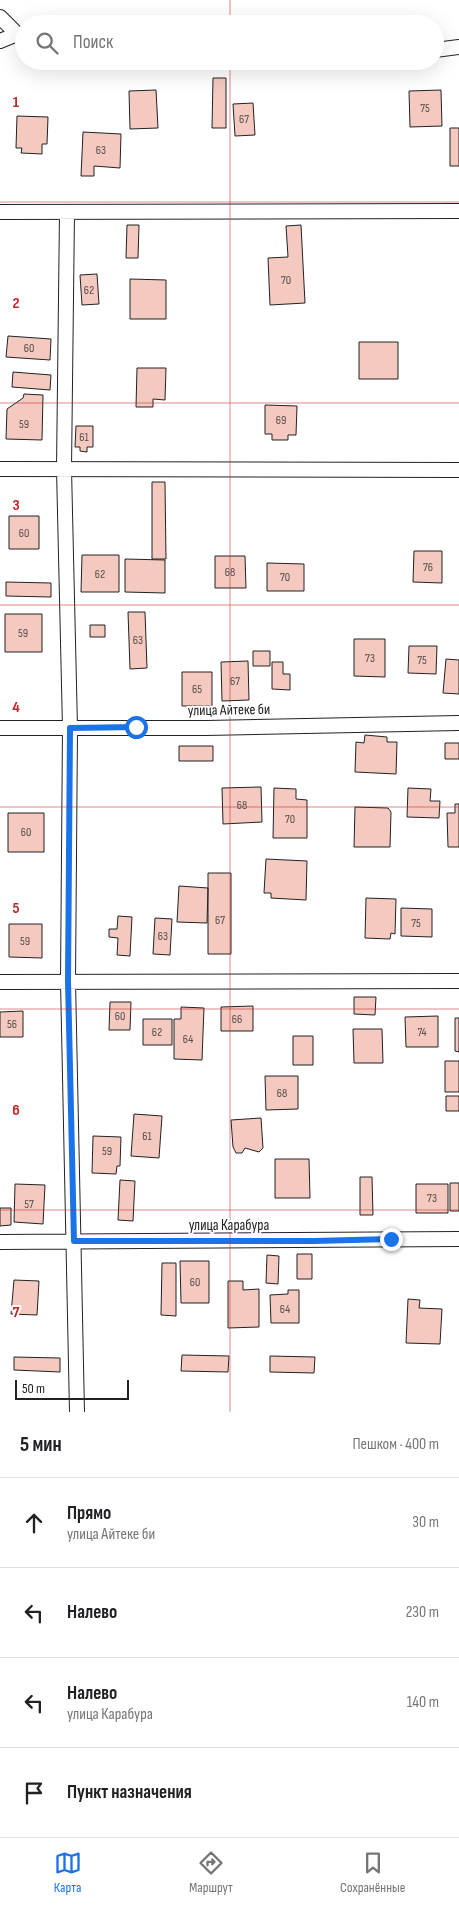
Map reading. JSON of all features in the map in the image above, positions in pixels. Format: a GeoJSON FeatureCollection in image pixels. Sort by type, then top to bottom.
{"type":"FeatureCollection","features":[{"type":"Feature","properties":{"kind":"street"},"geometry":{"type":"LineString","coordinates":[[0,17],[15,30]]}},
{"type":"Feature","properties":{"kind":"street"},"geometry":{"type":"LineString","coordinates":[[0,41],[15,37]]}},
{"type":"Feature","properties":{"kind":"street"},"geometry":{"type":"LineString","coordinates":[[444,49],[459,47]]}},
{"type":"Feature","properties":{"kind":"street"},"geometry":{"type":"LineString","coordinates":[[0,212],[459,211]]}},
{"type":"Feature","properties":{"kind":"street"},"geometry":{"type":"LineString","coordinates":[[67,212],[64,469],[70,728],[68,981],[77,1412]]}},
{"type":"Feature","properties":{"kind":"street"},"geometry":{"type":"LineString","coordinates":[[0,469],[459,470]]}},
{"type":"Feature","properties":{"kind":"street","name":"улица Айтеке би"},"geometry":{"type":"LineString","coordinates":[[0,728],[206,728],[459,723]]}},
{"type":"Feature","properties":{"kind":"street"},"geometry":{"type":"LineString","coordinates":[[0,982],[459,981]]}},
{"type":"Feature","properties":{"kind":"street","name":"улица Карабура"},"geometry":{"type":"LineString","coordinates":[[0,1242],[459,1239]]}},
{"type":"Feature","properties":{"kind":"building"},"geometry":{"type":"Polygon","coordinates":[[[213,78],[226,78],[226,128],[212,128],[213,78]]]}},
{"type":"Feature","properties":{"kind":"building"},"geometry":{"type":"Polygon","coordinates":[[[156,90],[158,128],[130,129],[129,91],[156,90]]]}},
{"type":"Feature","properties":{"kind":"building"},"geometry":{"type":"Polygon","coordinates":[[[441,90],[442,126],[410,127],[409,91],[441,90]]]}},
{"type":"Feature","properties":{"kind":"building"},"geometry":{"type":"Polygon","coordinates":[[[253,103],[255,135],[235,136],[233,104],[253,103]]]}},
{"type":"Feature","properties":{"kind":"building"},"geometry":{"type":"Polygon","coordinates":[[[17,116],[48,117],[47,144],[42,144],[42,154],[21,153],[22,148],[16,148],[17,116]]]}},
{"type":"Feature","properties":{"kind":"building"},"geometry":{"type":"Polygon","coordinates":[[[450,128],[459,128],[459,166],[450,166],[450,128]]]}},
{"type":"Feature","properties":{"kind":"building"},"geometry":{"type":"Polygon","coordinates":[[[83,132],[121,134],[120,168],[94,166],[94,176],[81,176],[83,132]]]}},
{"type":"Feature","properties":{"kind":"building"},"geometry":{"type":"Polygon","coordinates":[[[127,225],[139,225],[138,258],[126,258],[127,225]]]}},
{"type":"Feature","properties":{"kind":"building"},"geometry":{"type":"Polygon","coordinates":[[[301,225],[305,303],[270,305],[268,258],[288,257],[286,226],[301,225]]]}},
{"type":"Feature","properties":{"kind":"building"},"geometry":{"type":"Polygon","coordinates":[[[97,274],[99,304],[82,305],[80,275],[97,274]]]}},
{"type":"Feature","properties":{"kind":"building"},"geometry":{"type":"Polygon","coordinates":[[[130,279],[166,280],[166,319],[130,319],[130,279]]]}},
{"type":"Feature","properties":{"kind":"building"},"geometry":{"type":"Polygon","coordinates":[[[8,336],[51,339],[50,360],[6,357],[8,336]]]}},
{"type":"Feature","properties":{"kind":"building"},"geometry":{"type":"Polygon","coordinates":[[[359,342],[398,342],[398,379],[359,379],[359,342]]]}},
{"type":"Feature","properties":{"kind":"building"},"geometry":{"type":"Polygon","coordinates":[[[137,368],[166,368],[165,400],[153,399],[153,407],[136,407],[137,368]]]}},
{"type":"Feature","properties":{"kind":"building"},"geometry":{"type":"Polygon","coordinates":[[[13,372],[51,375],[50,390],[12,387],[13,372]]]}},
{"type":"Feature","properties":{"kind":"building"},"geometry":{"type":"Polygon","coordinates":[[[24,394],[43,395],[42,440],[6,439],[7,409],[23,398],[24,394]]]}},
{"type":"Feature","properties":{"kind":"building"},"geometry":{"type":"Polygon","coordinates":[[[265,405],[297,406],[296,435],[288,435],[288,440],[272,440],[272,434],[265,434],[265,405]]]}},
{"type":"Feature","properties":{"kind":"building"},"geometry":{"type":"Polygon","coordinates":[[[76,426],[93,426],[93,447],[87,447],[87,452],[80,451],[80,447],[75,447],[76,426]]]}},
{"type":"Feature","properties":{"kind":"building"},"geometry":{"type":"Polygon","coordinates":[[[152,482],[165,482],[166,559],[152,559],[152,482]]]}},
{"type":"Feature","properties":{"kind":"building"},"geometry":{"type":"Polygon","coordinates":[[[9,516],[39,516],[39,549],[9,549],[9,516]]]}},
{"type":"Feature","properties":{"kind":"building"},"geometry":{"type":"Polygon","coordinates":[[[414,551],[442,551],[442,583],[413,582],[414,551]]]}},
{"type":"Feature","properties":{"kind":"building"},"geometry":{"type":"Polygon","coordinates":[[[82,555],[119,555],[119,592],[81,592],[82,555]]]}},
{"type":"Feature","properties":{"kind":"building"},"geometry":{"type":"Polygon","coordinates":[[[215,556],[245,556],[246,588],[215,588],[215,556]]]}},
{"type":"Feature","properties":{"kind":"building"},"geometry":{"type":"Polygon","coordinates":[[[125,559],[165,560],[165,593],[125,592],[125,559]]]}},
{"type":"Feature","properties":{"kind":"building"},"geometry":{"type":"Polygon","coordinates":[[[267,563],[304,564],[304,591],[267,591],[267,563]]]}},
{"type":"Feature","properties":{"kind":"building"},"geometry":{"type":"Polygon","coordinates":[[[6,582],[51,583],[51,597],[6,596],[6,582]]]}},
{"type":"Feature","properties":{"kind":"building"},"geometry":{"type":"Polygon","coordinates":[[[128,612],[145,612],[147,668],[130,669],[128,612]]]}},
{"type":"Feature","properties":{"kind":"building"},"geometry":{"type":"Polygon","coordinates":[[[5,614],[42,614],[42,652],[5,652],[5,614]]]}},
{"type":"Feature","properties":{"kind":"building"},"geometry":{"type":"Polygon","coordinates":[[[90,625],[105,625],[105,637],[90,637],[90,625]]]}},
{"type":"Feature","properties":{"kind":"building"},"geometry":{"type":"Polygon","coordinates":[[[354,639],[385,639],[385,677],[354,676],[354,639]]]}},
{"type":"Feature","properties":{"kind":"building"},"geometry":{"type":"Polygon","coordinates":[[[409,646],[437,646],[436,674],[408,673],[409,646]]]}},
{"type":"Feature","properties":{"kind":"building"},"geometry":{"type":"Polygon","coordinates":[[[253,651],[270,651],[270,666],[253,666],[253,651]]]}},
{"type":"Feature","properties":{"kind":"building"},"geometry":{"type":"Polygon","coordinates":[[[446,659],[459,660],[459,694],[443,693],[446,659]]]}},
{"type":"Feature","properties":{"kind":"building"},"geometry":{"type":"Polygon","coordinates":[[[248,661],[249,700],[222,701],[221,662],[248,661]]]}},
{"type":"Feature","properties":{"kind":"building"},"geometry":{"type":"Polygon","coordinates":[[[272,662],[283,662],[283,674],[290,674],[290,690],[272,689],[272,662]]]}},
{"type":"Feature","properties":{"kind":"building"},"geometry":{"type":"Polygon","coordinates":[[[182,672],[212,672],[212,706],[182,706],[182,672]]]}},
{"type":"Feature","properties":{"kind":"building"},"geometry":{"type":"Polygon","coordinates":[[[365,735],[387,737],[387,742],[397,742],[396,774],[355,772],[356,742],[364,743],[365,735]]]}},
{"type":"Feature","properties":{"kind":"building"},"geometry":{"type":"Polygon","coordinates":[[[445,743],[459,743],[459,759],[445,759],[445,743]]]}},
{"type":"Feature","properties":{"kind":"building"},"geometry":{"type":"Polygon","coordinates":[[[179,746],[213,746],[213,761],[179,761],[179,746]]]}},
{"type":"Feature","properties":{"kind":"building"},"geometry":{"type":"Polygon","coordinates":[[[261,787],[262,822],[223,824],[222,788],[261,787]]]}},
{"type":"Feature","properties":{"kind":"building"},"geometry":{"type":"Polygon","coordinates":[[[274,788],[296,789],[296,799],[307,800],[307,838],[273,838],[274,788]]]}},
{"type":"Feature","properties":{"kind":"building"},"geometry":{"type":"Polygon","coordinates":[[[408,788],[431,789],[430,801],[440,801],[439,818],[407,817],[408,788]]]}},
{"type":"Feature","properties":{"kind":"building"},"geometry":{"type":"Polygon","coordinates":[[[455,804],[459,804],[459,847],[448,847],[447,813],[455,813],[455,804]]]}},
{"type":"Feature","properties":{"kind":"building"},"geometry":{"type":"Polygon","coordinates":[[[355,807],[388,808],[391,812],[390,847],[354,847],[355,807]]]}},
{"type":"Feature","properties":{"kind":"building"},"geometry":{"type":"Polygon","coordinates":[[[8,813],[44,813],[44,852],[8,852],[8,813]]]}},
{"type":"Feature","properties":{"kind":"building"},"geometry":{"type":"Polygon","coordinates":[[[266,859],[307,861],[306,900],[271,898],[271,893],[264,893],[266,859]]]}},
{"type":"Feature","properties":{"kind":"building"},"geometry":{"type":"Polygon","coordinates":[[[208,873],[231,873],[231,954],[208,954],[208,873]]]}},
{"type":"Feature","properties":{"kind":"building"},"geometry":{"type":"Polygon","coordinates":[[[179,886],[208,888],[207,923],[177,922],[179,886]]]}},
{"type":"Feature","properties":{"kind":"building"},"geometry":{"type":"Polygon","coordinates":[[[366,898],[396,899],[395,934],[391,933],[390,939],[365,938],[366,898]]]}},
{"type":"Feature","properties":{"kind":"building"},"geometry":{"type":"Polygon","coordinates":[[[401,908],[432,909],[432,937],[401,936],[401,908]]]}},
{"type":"Feature","properties":{"kind":"building"},"geometry":{"type":"Polygon","coordinates":[[[118,916],[132,917],[130,956],[117,955],[118,938],[109,937],[109,929],[117,929],[118,916]]]}},
{"type":"Feature","properties":{"kind":"building"},"geometry":{"type":"Polygon","coordinates":[[[155,918],[172,919],[170,955],[153,954],[155,918]]]}},
{"type":"Feature","properties":{"kind":"building"},"geometry":{"type":"Polygon","coordinates":[[[9,924],[42,924],[42,958],[9,957],[9,924]]]}},
{"type":"Feature","properties":{"kind":"building"},"geometry":{"type":"Polygon","coordinates":[[[354,997],[376,997],[375,1015],[354,1014],[354,997]]]}},
{"type":"Feature","properties":{"kind":"building"},"geometry":{"type":"Polygon","coordinates":[[[110,1002],[131,1002],[130,1030],[109,1030],[110,1002]]]}},
{"type":"Feature","properties":{"kind":"building"},"geometry":{"type":"Polygon","coordinates":[[[253,1006],[253,1031],[221,1031],[221,1007],[253,1006]]]}},
{"type":"Feature","properties":{"kind":"building"},"geometry":{"type":"Polygon","coordinates":[[[181,1007],[204,1008],[202,1060],[174,1059],[174,1019],[181,1019],[181,1007]]]}},
{"type":"Feature","properties":{"kind":"building"},"geometry":{"type":"Polygon","coordinates":[[[23,1011],[23,1037],[0,1037],[0,1012],[23,1011]]]}},
{"type":"Feature","properties":{"kind":"building"},"geometry":{"type":"Polygon","coordinates":[[[438,1016],[438,1047],[406,1047],[405,1017],[438,1016]]]}},
{"type":"Feature","properties":{"kind":"building"},"geometry":{"type":"Polygon","coordinates":[[[455,1018],[459,1018],[459,1052],[455,1051],[455,1018]]]}},
{"type":"Feature","properties":{"kind":"building"},"geometry":{"type":"Polygon","coordinates":[[[143,1019],[172,1019],[172,1045],[143,1045],[143,1019]]]}},
{"type":"Feature","properties":{"kind":"building"},"geometry":{"type":"Polygon","coordinates":[[[353,1029],[382,1029],[383,1063],[354,1063],[353,1029]]]}},
{"type":"Feature","properties":{"kind":"building"},"geometry":{"type":"Polygon","coordinates":[[[293,1036],[313,1036],[313,1065],[293,1065],[293,1036]]]}},
{"type":"Feature","properties":{"kind":"building"},"geometry":{"type":"Polygon","coordinates":[[[445,1061],[459,1061],[459,1092],[445,1092],[445,1061]]]}},
{"type":"Feature","properties":{"kind":"building"},"geometry":{"type":"Polygon","coordinates":[[[265,1076],[298,1076],[298,1109],[266,1110],[265,1076]]]}},
{"type":"Feature","properties":{"kind":"building"},"geometry":{"type":"Polygon","coordinates":[[[446,1096],[459,1096],[459,1111],[446,1111],[446,1096]]]}},
{"type":"Feature","properties":{"kind":"building"},"geometry":{"type":"Polygon","coordinates":[[[134,1114],[162,1116],[159,1158],[131,1156],[134,1114]]]}},
{"type":"Feature","properties":{"kind":"building"},"geometry":{"type":"Polygon","coordinates":[[[261,1118],[263,1148],[259,1152],[245,1148],[242,1153],[236,1153],[233,1147],[231,1120],[261,1118]]]}},
{"type":"Feature","properties":{"kind":"building"},"geometry":{"type":"Polygon","coordinates":[[[93,1136],[121,1137],[120,1166],[117,1166],[116,1174],[92,1173],[93,1136]]]}},
{"type":"Feature","properties":{"kind":"building"},"geometry":{"type":"Polygon","coordinates":[[[275,1159],[309,1159],[310,1198],[275,1198],[275,1159]]]}},
{"type":"Feature","properties":{"kind":"building"},"geometry":{"type":"Polygon","coordinates":[[[360,1177],[372,1177],[373,1215],[360,1215],[360,1177]]]}},
{"type":"Feature","properties":{"kind":"building"},"geometry":{"type":"Polygon","coordinates":[[[120,1180],[135,1181],[133,1221],[118,1220],[120,1180]]]}},
{"type":"Feature","properties":{"kind":"building"},"geometry":{"type":"Polygon","coordinates":[[[450,1183],[459,1183],[459,1211],[450,1211],[450,1183]]]}},
{"type":"Feature","properties":{"kind":"building"},"geometry":{"type":"Polygon","coordinates":[[[15,1184],[45,1185],[43,1224],[14,1222],[15,1184]]]}},
{"type":"Feature","properties":{"kind":"building"},"geometry":{"type":"Polygon","coordinates":[[[416,1184],[448,1184],[448,1213],[416,1213],[416,1184]]]}},
{"type":"Feature","properties":{"kind":"building"},"geometry":{"type":"Polygon","coordinates":[[[0,1208],[11,1208],[11,1225],[0,1226],[0,1208]]]}},
{"type":"Feature","properties":{"kind":"building"},"geometry":{"type":"Polygon","coordinates":[[[297,1254],[312,1254],[312,1279],[297,1279],[297,1254]]]}},
{"type":"Feature","properties":{"kind":"building"},"geometry":{"type":"Polygon","coordinates":[[[267,1255],[279,1256],[278,1284],[266,1283],[267,1255]]]}},
{"type":"Feature","properties":{"kind":"building"},"geometry":{"type":"Polygon","coordinates":[[[180,1261],[209,1261],[209,1303],[181,1303],[180,1261]]]}},
{"type":"Feature","properties":{"kind":"building"},"geometry":{"type":"Polygon","coordinates":[[[162,1263],[176,1263],[176,1316],[161,1315],[162,1263]]]}},
{"type":"Feature","properties":{"kind":"building"},"geometry":{"type":"Polygon","coordinates":[[[14,1280],[39,1281],[37,1315],[11,1314],[14,1280]]]}},
{"type":"Feature","properties":{"kind":"building"},"geometry":{"type":"Polygon","coordinates":[[[228,1281],[243,1281],[243,1290],[259,1289],[259,1327],[228,1328],[228,1281]]]}},
{"type":"Feature","properties":{"kind":"building"},"geometry":{"type":"Polygon","coordinates":[[[288,1290],[299,1290],[299,1323],[271,1323],[270,1295],[288,1294],[288,1290]]]}},
{"type":"Feature","properties":{"kind":"building"},"geometry":{"type":"Polygon","coordinates":[[[408,1299],[420,1300],[419,1308],[442,1309],[440,1344],[406,1343],[408,1299]]]}},
{"type":"Feature","properties":{"kind":"building"},"geometry":{"type":"Polygon","coordinates":[[[182,1355],[229,1356],[228,1372],[181,1371],[182,1355]]]}},
{"type":"Feature","properties":{"kind":"building"},"geometry":{"type":"Polygon","coordinates":[[[270,1356],[315,1357],[314,1373],[270,1372],[270,1356]]]}},
{"type":"Feature","properties":{"kind":"building"},"geometry":{"type":"Polygon","coordinates":[[[14,1357],[60,1358],[60,1372],[14,1370],[14,1357]]]}},
{"type":"Feature","properties":{"kind":"route"},"geometry":{"type":"LineString","coordinates":[[136,727],[70,728],[68,981],[74,1241],[182,1242],[391,1239]]}}]}
